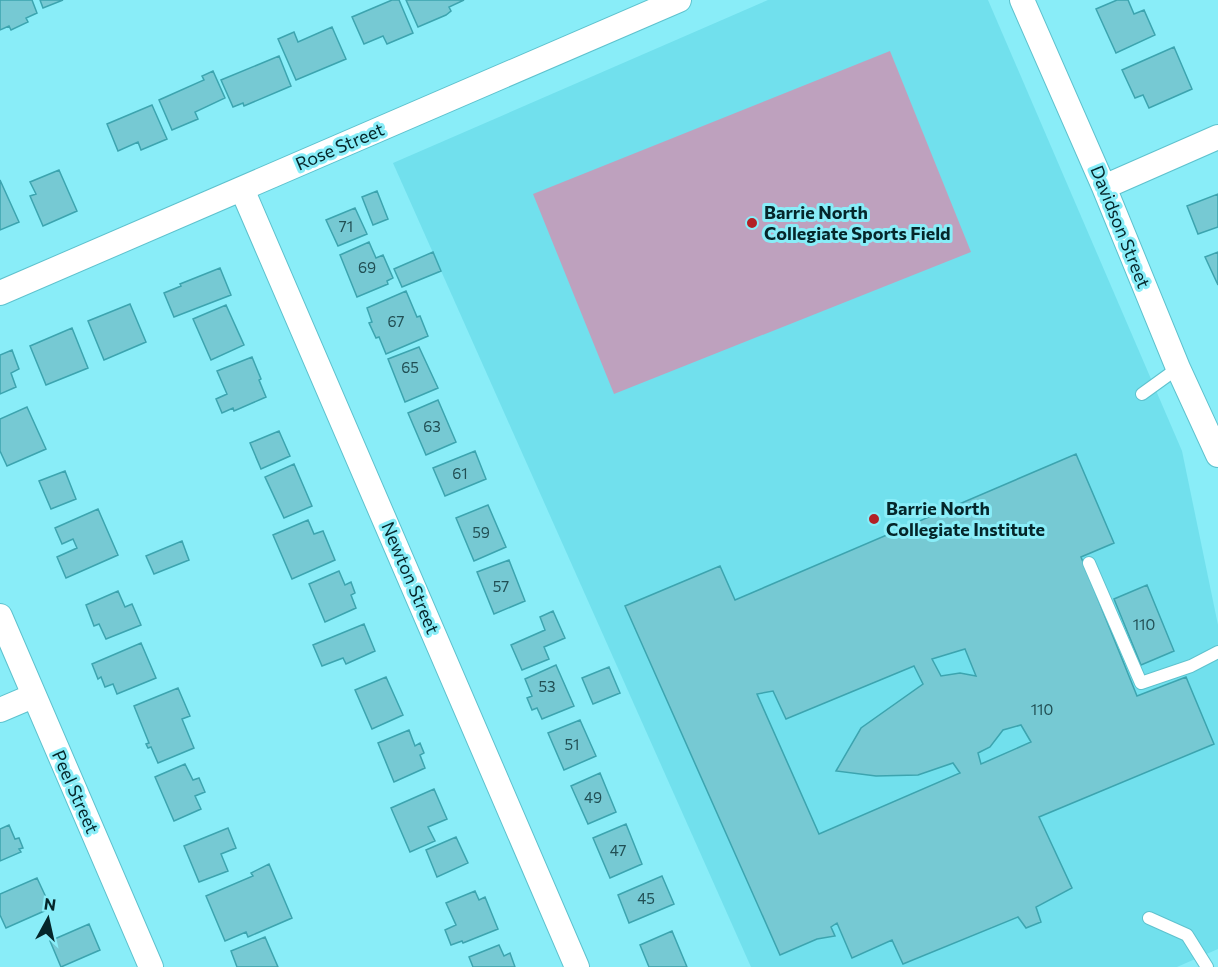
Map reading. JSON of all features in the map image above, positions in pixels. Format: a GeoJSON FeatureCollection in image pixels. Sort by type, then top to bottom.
{"type":"FeatureCollection","features":[{"type":"Feature","properties":{"kind":"street","name":"Rose Street"},"geometry":{"type":"LineString","coordinates":[[0,293],[679,0]]}},
{"type":"Feature","properties":{"kind":"street","name":"Davidson Street"},"geometry":{"type":"LineString","coordinates":[[1022,0],[1104,187],[1178,368],[1218,455]]}},
{"type":"Feature","properties":{"kind":"street"},"geometry":{"type":"LineString","coordinates":[[1104,187],[1218,137]]}},
{"type":"Feature","properties":{"kind":"street","name":"Newton Street"},"geometry":{"type":"LineString","coordinates":[[242,189],[577,967]]}},
{"type":"Feature","properties":{"kind":"street","name":"Peel Street"},"geometry":{"type":"LineString","coordinates":[[0,616],[151,967]]}},
{"type":"Feature","properties":{"kind":"street"},"geometry":{"type":"LineString","coordinates":[[0,710],[33,696]]}},
{"type":"Feature","properties":{"kind":"lane"},"geometry":{"type":"LineString","coordinates":[[1142,394],[1178,368]]}},
{"type":"Feature","properties":{"kind":"lane"},"geometry":{"type":"LineString","coordinates":[[1089,563],[1141,683],[1191,666],[1218,652]]}},
{"type":"Feature","properties":{"kind":"lane"},"geometry":{"type":"LineString","coordinates":[[1149,918],[1187,935],[1207,967]]}},
{"type":"Feature","properties":{"kind":"shaded area","name":"Barrie North Collegiate Institute"},"geometry":{"type":"Polygon","coordinates":[[[768,0],[988,0],[1182,451],[1218,625],[1218,949],[1177,967],[751,967],[393,163],[768,0]]]}},
{"type":"Feature","properties":{"kind":"shaded area","name":"Barrie North Collegiate Sports Field"},"geometry":{"type":"Polygon","coordinates":[[[890,51],[971,252],[614,394],[533,194],[890,51]]]}},
{"type":"Feature","properties":{"kind":"building"},"geometry":{"type":"Polygon","coordinates":[[[0,0],[32,0],[37,13],[26,18],[28,22],[11,30],[9,26],[0,30],[0,0]]]}},
{"type":"Feature","properties":{"kind":"building"},"geometry":{"type":"Polygon","coordinates":[[[40,0],[63,0],[43,8],[40,0]]]}},
{"type":"Feature","properties":{"kind":"building"},"geometry":{"type":"Polygon","coordinates":[[[392,0],[399,0],[413,33],[387,44],[383,36],[364,44],[352,17],[392,0]]]}},
{"type":"Feature","properties":{"kind":"building"},"geometry":{"type":"Polygon","coordinates":[[[406,0],[464,0],[449,7],[451,11],[446,15],[418,27],[406,0]]]}},
{"type":"Feature","properties":{"kind":"building"},"geometry":{"type":"Polygon","coordinates":[[[1117,0],[1128,0],[1134,14],[1144,10],[1155,35],[1116,53],[1096,9],[1117,0]]]}},
{"type":"Feature","properties":{"kind":"building"},"geometry":{"type":"Polygon","coordinates":[[[332,27],[346,59],[296,80],[278,39],[294,32],[298,42],[332,27]]]}},
{"type":"Feature","properties":{"kind":"building"},"geometry":{"type":"Polygon","coordinates":[[[1174,47],[1192,89],[1149,108],[1143,95],[1135,98],[1122,70],[1174,47]]]}},
{"type":"Feature","properties":{"kind":"building"},"geometry":{"type":"Polygon","coordinates":[[[279,56],[291,86],[244,106],[243,103],[233,107],[221,80],[279,56]]]}},
{"type":"Feature","properties":{"kind":"building"},"geometry":{"type":"Polygon","coordinates":[[[213,71],[225,98],[195,112],[198,119],[172,130],[159,100],[204,80],[202,76],[213,71]]]}},
{"type":"Feature","properties":{"kind":"building"},"geometry":{"type":"Polygon","coordinates":[[[152,105],[167,139],[141,150],[138,142],[118,151],[107,124],[152,105]]]}},
{"type":"Feature","properties":{"kind":"building"},"geometry":{"type":"Polygon","coordinates":[[[59,170],[77,211],[43,226],[30,196],[36,194],[30,182],[59,170]]]}},
{"type":"Feature","properties":{"kind":"building"},"geometry":{"type":"Polygon","coordinates":[[[0,180],[19,222],[0,230],[0,180]]]}},
{"type":"Feature","properties":{"kind":"building"},"geometry":{"type":"Polygon","coordinates":[[[377,191],[388,219],[373,225],[362,197],[377,191]]]}},
{"type":"Feature","properties":{"kind":"building"},"geometry":{"type":"Polygon","coordinates":[[[1218,194],[1218,227],[1198,234],[1187,206],[1218,194]]]}},
{"type":"Feature","properties":{"kind":"building"},"geometry":{"type":"Polygon","coordinates":[[[355,208],[367,234],[338,246],[326,220],[355,208]]]}},
{"type":"Feature","properties":{"kind":"building"},"geometry":{"type":"Polygon","coordinates":[[[369,242],[376,258],[383,255],[393,278],[387,281],[388,284],[357,297],[340,255],[369,242]]]}},
{"type":"Feature","properties":{"kind":"building"},"geometry":{"type":"Polygon","coordinates":[[[433,252],[441,271],[402,287],[394,269],[433,252]]]}},
{"type":"Feature","properties":{"kind":"building"},"geometry":{"type":"Polygon","coordinates":[[[1218,252],[1218,285],[1205,257],[1218,252]]]}},
{"type":"Feature","properties":{"kind":"building"},"geometry":{"type":"Polygon","coordinates":[[[220,268],[231,295],[174,317],[164,293],[220,268]]]}},
{"type":"Feature","properties":{"kind":"building"},"geometry":{"type":"Polygon","coordinates":[[[406,291],[428,336],[386,354],[379,337],[376,338],[369,323],[372,322],[367,308],[406,291]]]}},
{"type":"Feature","properties":{"kind":"building"},"geometry":{"type":"Polygon","coordinates":[[[130,304],[146,342],[104,360],[88,321],[130,304]]]}},
{"type":"Feature","properties":{"kind":"building"},"geometry":{"type":"Polygon","coordinates":[[[226,305],[244,345],[211,360],[193,319],[226,305]]]}},
{"type":"Feature","properties":{"kind":"building"},"geometry":{"type":"Polygon","coordinates":[[[72,328],[88,368],[46,385],[30,346],[72,328]]]}},
{"type":"Feature","properties":{"kind":"building"},"geometry":{"type":"Polygon","coordinates":[[[419,347],[438,388],[405,402],[388,359],[419,347]]]}},
{"type":"Feature","properties":{"kind":"building"},"geometry":{"type":"Polygon","coordinates":[[[12,350],[19,369],[11,373],[16,387],[0,394],[0,355],[12,350]]]}},
{"type":"Feature","properties":{"kind":"building"},"geometry":{"type":"Polygon","coordinates":[[[252,357],[266,397],[234,411],[233,408],[222,413],[216,399],[227,394],[217,371],[252,357]]]}},
{"type":"Feature","properties":{"kind":"building"},"geometry":{"type":"Polygon","coordinates":[[[438,400],[456,442],[426,455],[408,413],[438,400]]]}},
{"type":"Feature","properties":{"kind":"building"},"geometry":{"type":"Polygon","coordinates":[[[27,407],[46,449],[7,466],[0,451],[0,419],[27,407]]]}},
{"type":"Feature","properties":{"kind":"building"},"geometry":{"type":"Polygon","coordinates":[[[279,431],[290,456],[261,469],[250,443],[279,431]]]}},
{"type":"Feature","properties":{"kind":"building"},"geometry":{"type":"Polygon","coordinates":[[[475,451],[486,479],[445,496],[433,468],[475,451]]]}},
{"type":"Feature","properties":{"kind":"building"},"geometry":{"type":"Polygon","coordinates":[[[1076,454],[1114,543],[1081,557],[1137,696],[1186,677],[1214,744],[1039,817],[1072,888],[1036,907],[1041,922],[1026,928],[1018,917],[903,964],[892,940],[852,958],[837,923],[831,927],[835,936],[817,939],[780,955],[625,606],[720,566],[735,600],[1076,454]],[[965,649],[932,659],[941,676],[960,673],[976,676],[965,649]],[[914,666],[786,719],[773,691],[757,694],[819,834],[960,773],[953,763],[918,775],[876,776],[836,771],[861,728],[923,684],[914,666]],[[1021,725],[1003,730],[990,747],[978,753],[981,764],[1031,742],[1021,725]]]}},
{"type":"Feature","properties":{"kind":"building"},"geometry":{"type":"Polygon","coordinates":[[[294,464],[312,506],[284,518],[265,477],[294,464]]]}},
{"type":"Feature","properties":{"kind":"building"},"geometry":{"type":"Polygon","coordinates":[[[65,471],[76,499],[51,509],[39,481],[65,471]]]}},
{"type":"Feature","properties":{"kind":"building"},"geometry":{"type":"Polygon","coordinates":[[[488,505],[506,547],[474,561],[456,518],[488,505]]]}},
{"type":"Feature","properties":{"kind":"building"},"geometry":{"type":"Polygon","coordinates":[[[98,509],[118,555],[66,578],[57,557],[77,548],[73,539],[62,544],[55,528],[98,509]]]}},
{"type":"Feature","properties":{"kind":"building"},"geometry":{"type":"Polygon","coordinates":[[[308,520],[314,534],[323,531],[335,560],[292,579],[273,535],[308,520]]]}},
{"type":"Feature","properties":{"kind":"building"},"geometry":{"type":"Polygon","coordinates":[[[182,541],[189,560],[154,574],[146,556],[182,541]]]}},
{"type":"Feature","properties":{"kind":"building"},"geometry":{"type":"Polygon","coordinates":[[[509,560],[525,601],[494,614],[477,572],[509,560]]]}},
{"type":"Feature","properties":{"kind":"building"},"geometry":{"type":"Polygon","coordinates":[[[339,571],[345,585],[351,582],[355,593],[351,595],[356,608],[325,622],[309,584],[339,571]]]}},
{"type":"Feature","properties":{"kind":"building"},"geometry":{"type":"Polygon","coordinates":[[[1147,585],[1174,651],[1141,665],[1114,599],[1147,585]]]}},
{"type":"Feature","properties":{"kind":"building"},"geometry":{"type":"Polygon","coordinates":[[[118,591],[125,607],[132,604],[141,625],[106,639],[99,624],[94,626],[86,605],[118,591]]]}},
{"type":"Feature","properties":{"kind":"building"},"geometry":{"type":"Polygon","coordinates":[[[553,611],[565,638],[544,647],[549,659],[522,670],[511,645],[545,630],[540,617],[553,611]]]}},
{"type":"Feature","properties":{"kind":"building"},"geometry":{"type":"Polygon","coordinates":[[[364,624],[375,651],[346,664],[343,658],[322,666],[313,645],[364,624]]]}},
{"type":"Feature","properties":{"kind":"building"},"geometry":{"type":"Polygon","coordinates":[[[141,643],[156,678],[117,694],[113,684],[105,687],[101,677],[98,679],[92,664],[141,643]]]}},
{"type":"Feature","properties":{"kind":"building"},"geometry":{"type":"Polygon","coordinates":[[[556,665],[574,706],[542,719],[537,708],[532,710],[527,698],[532,696],[525,679],[556,665]]]}},
{"type":"Feature","properties":{"kind":"building"},"geometry":{"type":"Polygon","coordinates":[[[609,667],[620,693],[593,704],[582,678],[609,667]]]}},
{"type":"Feature","properties":{"kind":"building"},"geometry":{"type":"Polygon","coordinates":[[[386,677],[403,715],[372,729],[355,690],[386,677]]]}},
{"type":"Feature","properties":{"kind":"building"},"geometry":{"type":"Polygon","coordinates":[[[178,688],[190,716],[182,719],[194,748],[158,763],[151,747],[148,748],[146,744],[149,743],[134,706],[178,688]]]}},
{"type":"Feature","properties":{"kind":"building"},"geometry":{"type":"Polygon","coordinates":[[[580,720],[596,756],[564,770],[548,733],[580,720]]]}},
{"type":"Feature","properties":{"kind":"building"},"geometry":{"type":"Polygon","coordinates":[[[409,730],[415,746],[420,743],[424,753],[420,755],[425,768],[394,782],[378,743],[409,730]]]}},
{"type":"Feature","properties":{"kind":"building"},"geometry":{"type":"Polygon","coordinates":[[[185,764],[193,780],[199,778],[205,792],[195,796],[201,809],[174,821],[155,777],[185,764]]]}},
{"type":"Feature","properties":{"kind":"building"},"geometry":{"type":"Polygon","coordinates":[[[600,773],[616,812],[588,824],[571,786],[600,773]]]}},
{"type":"Feature","properties":{"kind":"building"},"geometry":{"type":"Polygon","coordinates":[[[434,789],[447,819],[428,827],[435,841],[410,852],[391,808],[434,789]]]}},
{"type":"Feature","properties":{"kind":"building"},"geometry":{"type":"Polygon","coordinates":[[[626,824],[642,864],[610,878],[593,838],[626,824]]]}},
{"type":"Feature","properties":{"kind":"building"},"geometry":{"type":"Polygon","coordinates":[[[9,825],[15,839],[19,838],[23,848],[19,849],[21,852],[0,861],[0,829],[9,825]]]}},
{"type":"Feature","properties":{"kind":"building"},"geometry":{"type":"Polygon","coordinates":[[[228,828],[236,848],[221,854],[228,871],[199,882],[184,846],[228,828]]]}},
{"type":"Feature","properties":{"kind":"building"},"geometry":{"type":"Polygon","coordinates":[[[456,837],[468,863],[437,877],[426,850],[456,837]]]}},
{"type":"Feature","properties":{"kind":"building"},"geometry":{"type":"Polygon","coordinates":[[[269,864],[292,918],[248,937],[246,932],[225,941],[206,896],[253,876],[251,873],[269,864]]]}},
{"type":"Feature","properties":{"kind":"building"},"geometry":{"type":"Polygon","coordinates":[[[662,876],[674,904],[629,923],[618,895],[662,876]]]}},
{"type":"Feature","properties":{"kind":"building"},"geometry":{"type":"Polygon","coordinates":[[[37,878],[51,908],[6,928],[0,915],[0,894],[37,878]]]}},
{"type":"Feature","properties":{"kind":"building"},"geometry":{"type":"Polygon","coordinates":[[[475,891],[479,900],[485,897],[498,929],[463,943],[462,941],[451,945],[445,930],[456,925],[446,903],[475,891]]]}},
{"type":"Feature","properties":{"kind":"building"},"geometry":{"type":"Polygon","coordinates":[[[89,924],[100,950],[61,967],[50,941],[89,924]]]}},
{"type":"Feature","properties":{"kind":"building"},"geometry":{"type":"Polygon","coordinates":[[[672,931],[687,967],[649,967],[640,945],[672,931]]]}},
{"type":"Feature","properties":{"kind":"building"},"geometry":{"type":"Polygon","coordinates":[[[265,937],[278,967],[237,967],[231,951],[265,937]]]}},
{"type":"Feature","properties":{"kind":"building"},"geometry":{"type":"Polygon","coordinates":[[[499,945],[504,956],[510,953],[515,967],[473,967],[469,957],[499,945]]]}},
{"type":"Feature","properties":{"kind":"place","name":"Barrie North Collegiate Sports Field"},"geometry":{"type":"Point","coordinates":[752,223]}},
{"type":"Feature","properties":{"kind":"place","name":"Barrie North Collegiate Institute"},"geometry":{"type":"Point","coordinates":[874,519]}}]}
